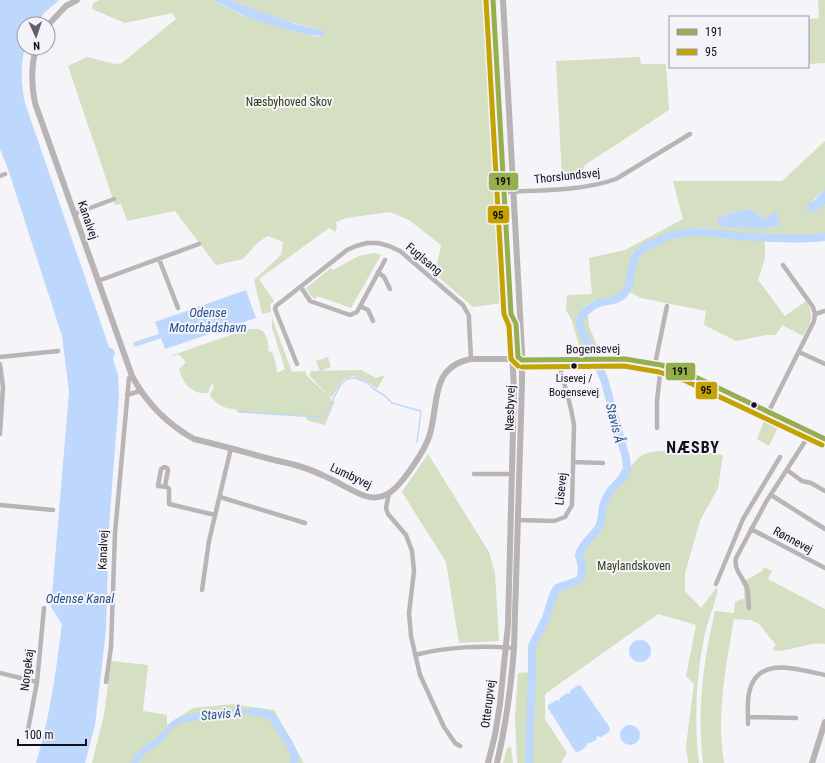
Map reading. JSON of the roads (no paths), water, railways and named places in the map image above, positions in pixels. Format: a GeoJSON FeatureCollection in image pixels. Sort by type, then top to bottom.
{"type":"FeatureCollection","features":[{"type":"Feature","properties":{"kind":"street"},"geometry":{"type":"LineString","coordinates":[[56,16],[62,10],[77,0]]}},
{"type":"Feature","properties":{"kind":"street","name":"Næsbyvej"},"geometry":{"type":"LineString","coordinates":[[493,0],[505,192],[514,391],[508,625],[506,647]]}},
{"type":"Feature","properties":{"kind":"street"},"geometry":{"type":"LineString","coordinates":[[498,0],[504,35]]}},
{"type":"Feature","properties":{"kind":"street","name":"Næsbyvej"},"geometry":{"type":"LineString","coordinates":[[503,0],[522,360],[514,648]]}},
{"type":"Feature","properties":{"kind":"street","name":"Kanalvej"},"geometry":{"type":"LineString","coordinates":[[35,56],[32,82],[35,103],[132,376],[129,378],[127,395],[115,533],[112,631],[106,682]]}},
{"type":"Feature","properties":{"kind":"street","name":"Thorslundsvej"},"geometry":{"type":"LineString","coordinates":[[505,192],[587,187],[603,184],[616,179],[690,134]]}},
{"type":"Feature","properties":{"kind":"street"},"geometry":{"type":"LineString","coordinates":[[74,214],[114,199]]}},
{"type":"Feature","properties":{"kind":"street","name":"Fuglsang"},"geometry":{"type":"LineString","coordinates":[[296,364],[275,309],[276,306],[347,250],[366,243],[378,243],[400,251],[463,305],[469,316],[471,359]]}},
{"type":"Feature","properties":{"kind":"street"},"geometry":{"type":"LineString","coordinates":[[98,282],[199,244]]}},
{"type":"Feature","properties":{"kind":"street"},"geometry":{"type":"LineString","coordinates":[[159,259],[178,308]]}},
{"type":"Feature","properties":{"kind":"street"},"geometry":{"type":"LineString","coordinates":[[300,287],[310,301],[350,315],[357,312],[385,260]]}},
{"type":"Feature","properties":{"kind":"street"},"geometry":{"type":"LineString","coordinates":[[769,411],[800,352],[816,314],[814,307],[783,265]]}},
{"type":"Feature","properties":{"kind":"street"},"geometry":{"type":"LineString","coordinates":[[378,272],[384,277],[390,290]]}},
{"type":"Feature","properties":{"kind":"street"},"geometry":{"type":"LineString","coordinates":[[360,306],[368,310],[373,321]]}},
{"type":"Feature","properties":{"kind":"street"},"geometry":{"type":"LineString","coordinates":[[657,428],[658,364],[667,306]]}},
{"type":"Feature","properties":{"kind":"street"},"geometry":{"type":"LineString","coordinates":[[816,314],[825,311]]}},
{"type":"Feature","properties":{"kind":"street"},"geometry":{"type":"LineString","coordinates":[[511,314],[516,324],[518,357],[522,360]]}},
{"type":"Feature","properties":{"kind":"street"},"geometry":{"type":"LineString","coordinates":[[0,358],[58,351]]}},
{"type":"Feature","properties":{"kind":"street"},"geometry":{"type":"LineString","coordinates":[[800,352],[825,364]]}},
{"type":"Feature","properties":{"kind":"street"},"geometry":{"type":"LineString","coordinates":[[460,746],[455,743],[444,727],[420,675],[411,636],[410,613],[414,571],[412,551],[406,535],[388,514],[386,508],[389,493],[398,486],[427,444],[441,379],[454,365],[461,361],[471,359]]}},
{"type":"Feature","properties":{"kind":"street","name":"Bogensevej"},"geometry":{"type":"LineString","coordinates":[[471,359],[625,359],[658,364],[689,374],[825,439]]}},
{"type":"Feature","properties":{"kind":"street"},"geometry":{"type":"LineString","coordinates":[[513,360],[518,364],[521,401]]}},
{"type":"Feature","properties":{"kind":"street","name":"Lisevej"},"geometry":{"type":"LineString","coordinates":[[518,520],[554,521],[565,516],[572,505],[574,425],[558,360]]}},
{"type":"Feature","properties":{"kind":"street"},"geometry":{"type":"LineString","coordinates":[[0,364],[2,387],[0,434]]}},
{"type":"Feature","properties":{"kind":"street","name":"Lumbyvej"},"geometry":{"type":"LineString","coordinates":[[132,376],[140,391],[156,410],[179,430],[194,439],[305,468],[324,475],[360,495],[368,497],[383,496],[389,493]]}},
{"type":"Feature","properties":{"kind":"street"},"geometry":{"type":"LineString","coordinates":[[127,395],[140,391]]}},
{"type":"Feature","properties":{"kind":"street"},"geometry":{"type":"LineString","coordinates":[[749,608],[746,586],[737,570],[735,564],[736,558],[771,494],[811,432]]}},
{"type":"Feature","properties":{"kind":"street"},"geometry":{"type":"LineString","coordinates":[[202,590],[203,574],[215,515],[231,448]]}},
{"type":"Feature","properties":{"kind":"street"},"geometry":{"type":"LineString","coordinates":[[716,584],[743,519],[780,457]]}},
{"type":"Feature","properties":{"kind":"street","name":"Lisevej"},"geometry":{"type":"LineString","coordinates":[[573,462],[603,463]]}},
{"type":"Feature","properties":{"kind":"street"},"geometry":{"type":"LineString","coordinates":[[787,470],[802,481],[811,483],[825,491]]}},
{"type":"Feature","properties":{"kind":"street"},"geometry":{"type":"LineString","coordinates":[[474,474],[512,474]]}},
{"type":"Feature","properties":{"kind":"street"},"geometry":{"type":"LineString","coordinates":[[165,486],[169,489],[168,504],[215,515]]}},
{"type":"Feature","properties":{"kind":"street"},"geometry":{"type":"LineString","coordinates":[[771,494],[825,529]]}},
{"type":"Feature","properties":{"kind":"street"},"geometry":{"type":"LineString","coordinates":[[220,497],[305,523]]}},
{"type":"Feature","properties":{"kind":"street"},"geometry":{"type":"LineString","coordinates":[[0,505],[53,510]]}},
{"type":"Feature","properties":{"kind":"street","name":"Rønnevej"},"geometry":{"type":"LineString","coordinates":[[751,529],[825,568]]}},
{"type":"Feature","properties":{"kind":"street","name":"Norgekaj"},"geometry":{"type":"LineString","coordinates":[[27,735],[37,682],[44,608]]}},
{"type":"Feature","properties":{"kind":"street","name":"Otterupvej"},"geometry":{"type":"LineString","coordinates":[[489,762],[496,727],[506,647]]}},
{"type":"Feature","properties":{"kind":"street"},"geometry":{"type":"LineString","coordinates":[[415,655],[454,649],[514,648]]}},
{"type":"Feature","properties":{"kind":"street","name":"Otterupvej"},"geometry":{"type":"LineString","coordinates":[[497,763],[504,736],[514,648]]}},
{"type":"Feature","properties":{"kind":"street"},"geometry":{"type":"LineString","coordinates":[[748,724],[749,694],[751,685],[755,678],[762,672],[770,668],[784,667],[825,675]]}},
{"type":"Feature","properties":{"kind":"street"},"geometry":{"type":"LineString","coordinates":[[0,673],[37,682]]}},
{"type":"Feature","properties":{"kind":"street"},"geometry":{"type":"LineString","coordinates":[[748,717],[796,718]]}},
{"type":"Feature","properties":{"kind":"street"},"geometry":{"type":"LineString","coordinates":[[812,763],[822,737],[825,722]]}},
{"type":"Feature","properties":{"kind":"water","name":"Odense Kanal"},"geometry":{"type":"Polygon","coordinates":[[[0,0],[59,0],[42,16],[16,16],[16,56],[23,56],[22,82],[25,103],[109,347],[114,350],[115,353],[113,359],[118,375],[119,396],[109,526],[106,630],[95,725],[85,763],[36,763],[49,711],[62,624],[51,607],[69,392],[62,336],[7,166],[0,149],[0,0]]]}},
{"type":"Feature","properties":{"kind":"water"},"geometry":{"type":"Polygon","coordinates":[[[213,0],[231,0],[296,24],[325,32],[324,35],[318,36],[298,33],[244,16],[213,0]]]}},
{"type":"Feature","properties":{"kind":"water"},"geometry":{"type":"Polygon","coordinates":[[[825,190],[825,205],[817,211],[807,211],[806,207],[815,200],[822,191],[825,190]]]}},
{"type":"Feature","properties":{"kind":"water"},"geometry":{"type":"Polygon","coordinates":[[[748,209],[765,219],[776,210],[780,224],[769,228],[742,228],[720,226],[718,224],[718,218],[748,209]]]}},
{"type":"Feature","properties":{"kind":"water","name":"Odense Motorbådshavn"},"geometry":{"type":"Polygon","coordinates":[[[246,290],[256,318],[165,349],[155,322],[246,290]]]}},
{"type":"Feature","properties":{"kind":"water"},"geometry":{"type":"Polygon","coordinates":[[[640,640],[648,643],[651,651],[648,659],[640,662],[632,659],[629,651],[632,643],[640,640]]]}},
{"type":"Feature","properties":{"kind":"water"},"geometry":{"type":"Polygon","coordinates":[[[578,685],[581,686],[610,728],[609,732],[601,737],[597,736],[596,740],[587,743],[586,747],[578,752],[575,751],[548,708],[548,705],[557,700],[559,701],[560,698],[567,693],[570,694],[570,691],[578,685]]]}},
{"type":"Feature","properties":{"kind":"water"},"geometry":{"type":"Polygon","coordinates":[[[249,709],[265,710],[263,715],[244,714],[216,716],[181,723],[170,731],[162,742],[144,755],[138,763],[131,763],[142,748],[157,737],[174,720],[199,712],[249,709]]]}},
{"type":"Feature","properties":{"kind":"water"},"geometry":{"type":"Polygon","coordinates":[[[626,725],[634,725],[640,731],[640,739],[634,745],[626,745],[620,739],[620,731],[626,725]]]}},
{"type":"Feature","properties":{"kind":"waterway","name":"Stavis Å"},"geometry":{"type":"LineString","coordinates":[[529,763],[532,646],[546,618],[557,588],[577,581],[581,578],[582,567],[579,555],[580,551],[599,527],[604,503],[611,490],[623,477],[627,467],[626,458],[604,379],[580,326],[580,320],[584,312],[596,304],[622,296],[628,286],[636,255],[652,244],[673,235],[687,232],[700,232],[771,238],[825,237]]}},
{"type":"Feature","properties":{"kind":"waterway"},"geometry":{"type":"LineString","coordinates":[[136,344],[160,336]]}},
{"type":"Feature","properties":{"kind":"waterway"},"geometry":{"type":"LineString","coordinates":[[239,412],[319,417],[325,415],[341,384],[347,379],[355,378],[368,383],[392,403],[421,411],[417,442]]}},
{"type":"Feature","properties":{"kind":"waterway","name":"Stavis Å"},"geometry":{"type":"LineString","coordinates":[[254,712],[266,713],[272,717],[290,745],[295,757],[294,763]]}},
{"type":"Feature","properties":{"kind":"place","name":"Lisevej / Bogensevej"},"geometry":{"type":"Point","coordinates":[574,366]}},
{"type":"Feature","properties":{"kind":"district","name":"NÆSBY"},"geometry":{"type":"Point","coordinates":[693,447]}},
{"type":"Feature","properties":{"kind":"park label","name":"Næsbyhoved Skov"},"geometry":{"type":"Point","coordinates":[289,102]}},
{"type":"Feature","properties":{"kind":"park label","name":"Maylandskoven"},"geometry":{"type":"Point","coordinates":[634,566]}}]}
